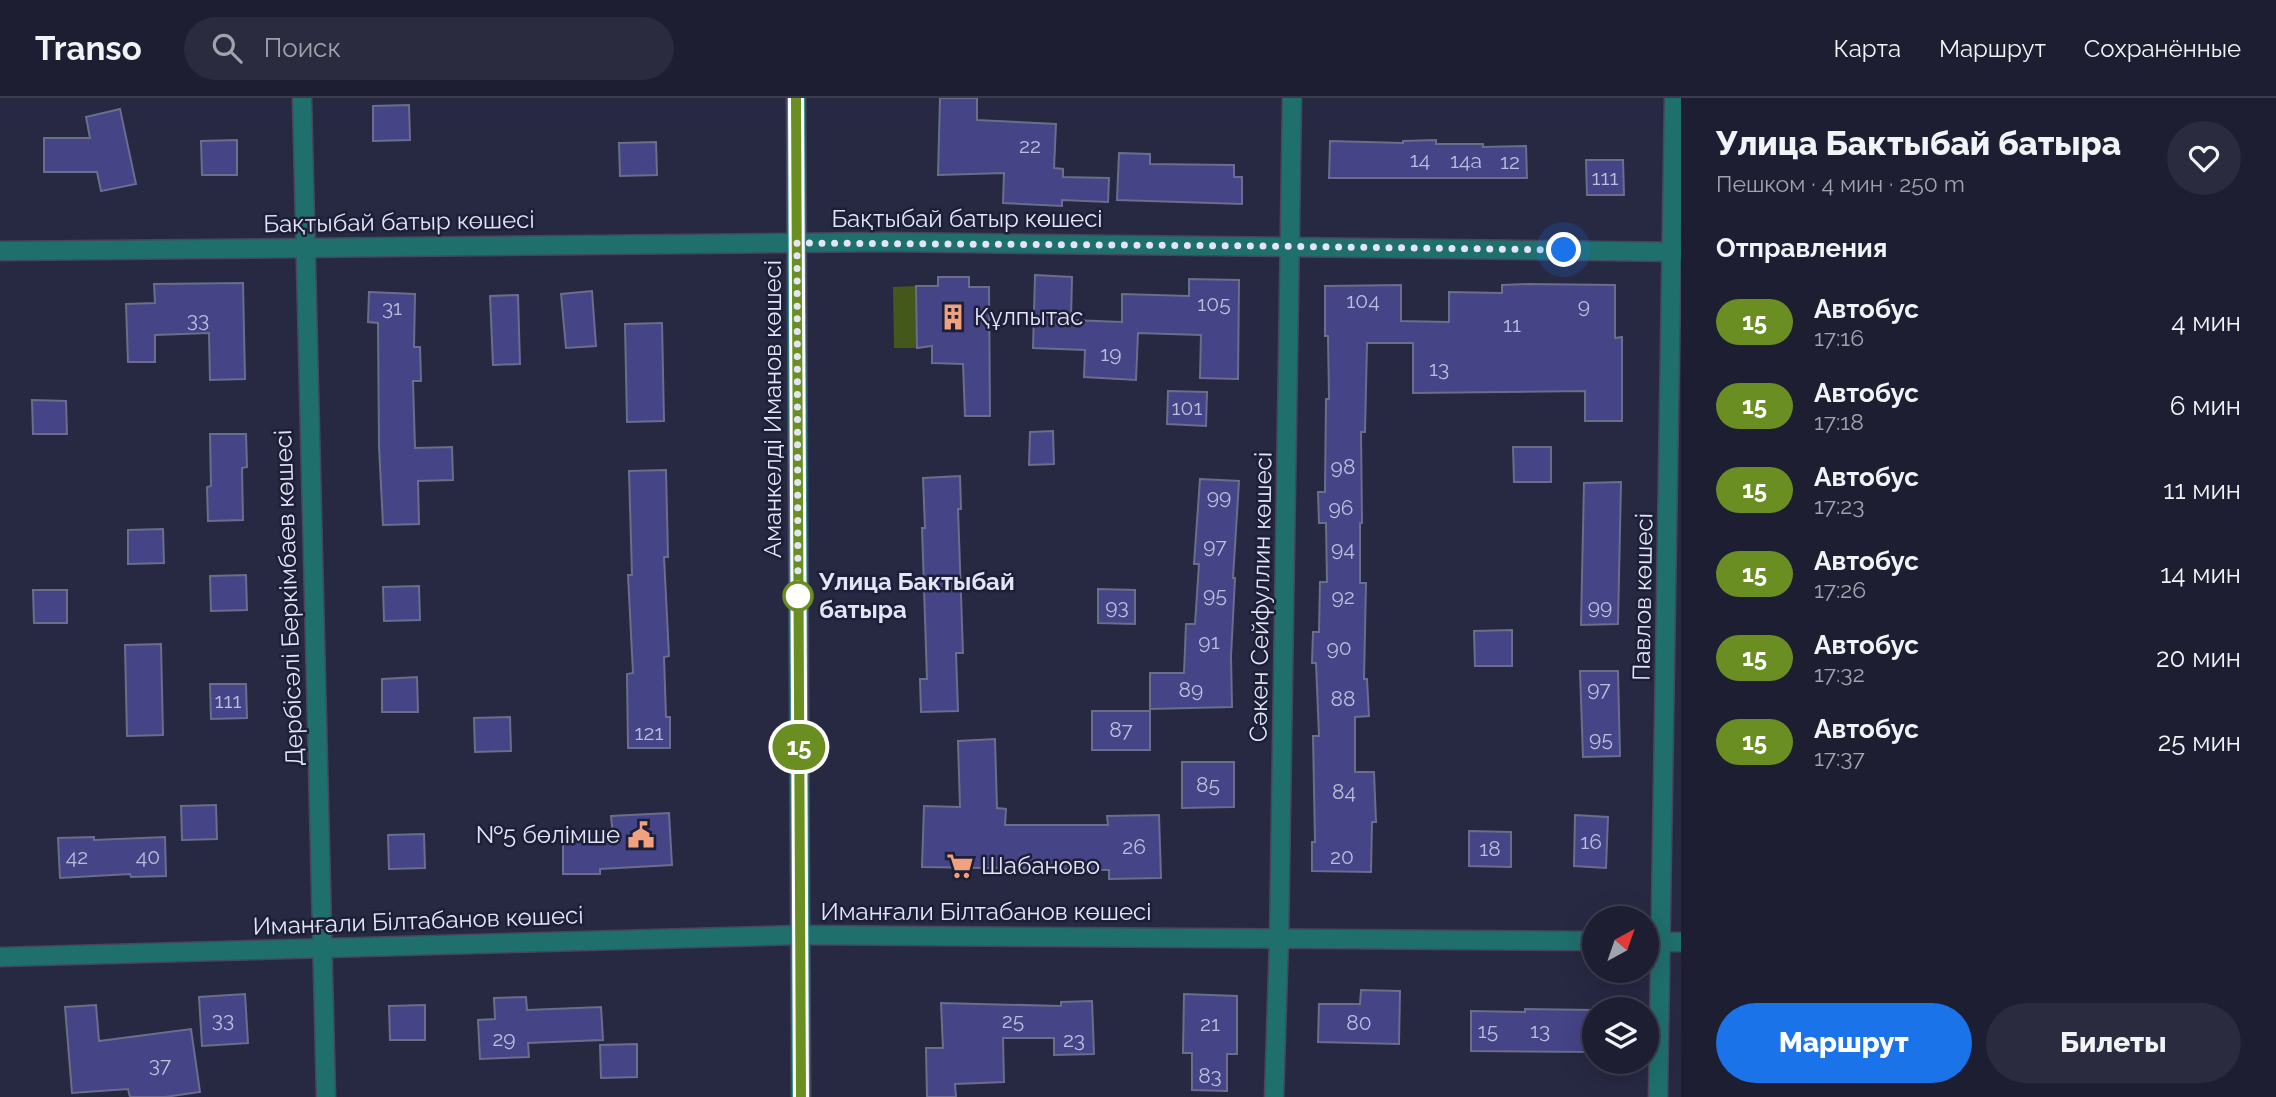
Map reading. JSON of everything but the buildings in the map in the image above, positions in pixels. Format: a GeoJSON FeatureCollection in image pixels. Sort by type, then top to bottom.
{"type":"FeatureCollection","features":[{"type":"Feature","properties":{"kind":"main road","name":"Аманкелді Иманов көшесі"},"geometry":{"type":"LineString","coordinates":[[796,98],[801,1097]]}},
{"type":"Feature","properties":{"kind":"street","name":"Дербісәлі Беркімбаев көшесі"},"geometry":{"type":"LineString","coordinates":[[302,98],[326,1097]]}},
{"type":"Feature","properties":{"kind":"street","name":"Сәкен Сейфуллин көшесі"},"geometry":{"type":"LineString","coordinates":[[1274,1097],[1279,939],[1292,98]]}},
{"type":"Feature","properties":{"kind":"street","name":"Павлов көшесі"},"geometry":{"type":"LineString","coordinates":[[1655,906],[1677,252],[1674,98]]}},
{"type":"Feature","properties":{"kind":"street","name":"Бақтыбай батыр көшесі"},"geometry":{"type":"LineString","coordinates":[[0,251],[797,243],[1677,252]]}},
{"type":"Feature","properties":{"kind":"street","name":"Иманғали Білтабанов көшесі"},"geometry":{"type":"LineString","coordinates":[[0,957],[800,935],[1582,941]]}},
{"type":"Feature","properties":{"kind":"street"},"geometry":{"type":"LineString","coordinates":[[1659,942],[1681,942]]}},
{"type":"Feature","properties":{"kind":"street","name":"Павлов көшесі"},"geometry":{"type":"LineString","coordinates":[[1655,984],[1658,1097]]}},
{"type":"Feature","properties":{"kind":"green space"},"geometry":{"type":"Polygon","coordinates":[[[916,286],[917,348],[894,348],[893,287],[916,286]]]}},
{"type":"Feature","properties":{"kind":"bus line","name":"15"},"geometry":{"type":"LineString","coordinates":[[796,98],[801,1097]]}},
{"type":"Feature","properties":{"kind":"place","name":"Құлпытас"},"geometry":{"type":"Point","coordinates":[953,317]}},
{"type":"Feature","properties":{"kind":"place","name":"Улица Бактыбай батыра"},"geometry":{"type":"Point","coordinates":[798,596]}},
{"type":"Feature","properties":{"kind":"place","name":"№5 бөлімше"},"geometry":{"type":"Point","coordinates":[641,835]}},
{"type":"Feature","properties":{"kind":"place","name":"Шабаново"},"geometry":{"type":"Point","coordinates":[960,866]}},
{"type":"Feature","properties":{"kind":"route"},"geometry":{"type":"LineString","coordinates":[[798,596],[797,243],[1564,250]]}}]}
